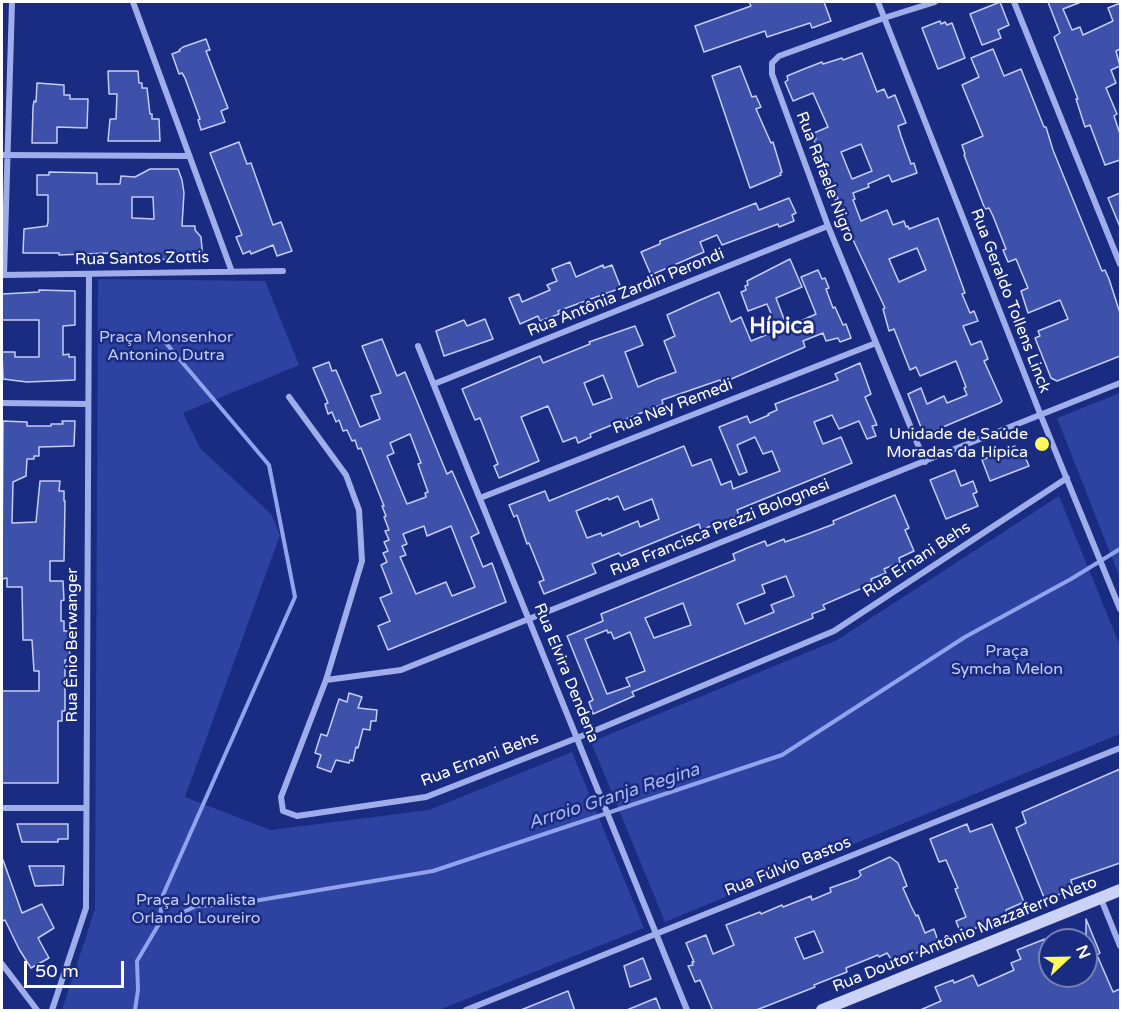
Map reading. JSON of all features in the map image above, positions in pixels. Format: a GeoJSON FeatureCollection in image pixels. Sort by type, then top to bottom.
{"type":"FeatureCollection","features":[{"type":"Feature","properties":{"kind":"street"},"geometry":{"type":"LineString","coordinates":[[3,275],[4,155],[12,2]]}},
{"type":"Feature","properties":{"kind":"street"},"geometry":{"type":"LineString","coordinates":[[133,2],[232,272]]}},
{"type":"Feature","properties":{"kind":"street","name":"Rua Geraldo Tollens Linck"},"geometry":{"type":"LineString","coordinates":[[878,2],[1041,416],[1120,609]]}},
{"type":"Feature","properties":{"kind":"street","name":"Rua Rafaele Nigro"},"geometry":{"type":"LineString","coordinates":[[925,462],[828,226],[772,74],[772,63],[779,56],[934,2]]}},
{"type":"Feature","properties":{"kind":"street"},"geometry":{"type":"LineString","coordinates":[[1014,2],[1120,264]]}},
{"type":"Feature","properties":{"kind":"street"},"geometry":{"type":"LineString","coordinates":[[4,155],[189,156]]}},
{"type":"Feature","properties":{"kind":"street","name":"Rua Antônia Zardin Perondi"},"geometry":{"type":"LineString","coordinates":[[434,384],[828,226]]}},
{"type":"Feature","properties":{"kind":"street"},"geometry":{"type":"LineString","coordinates":[[1113,246],[1120,243]]}},
{"type":"Feature","properties":{"kind":"street","name":"Rua Santos Zottis"},"geometry":{"type":"LineString","coordinates":[[3,275],[283,271]]}},
{"type":"Feature","properties":{"kind":"street","name":"Rua Ênio Berwanger"},"geometry":{"type":"LineString","coordinates":[[52,1011],[86,908],[89,274]]}},
{"type":"Feature","properties":{"kind":"street","name":"Rua Ney Remedi"},"geometry":{"type":"LineString","coordinates":[[480,498],[876,342]]}},
{"type":"Feature","properties":{"kind":"street","name":"Rua Elvira Dendena"},"geometry":{"type":"LineString","coordinates":[[418,346],[597,783],[687,1011]]}},
{"type":"Feature","properties":{"kind":"street","name":"Rua Francisca Prezzi Bolognesi"},"geometry":{"type":"LineString","coordinates":[[326,680],[401,670],[1120,383]]}},
{"type":"Feature","properties":{"kind":"street","name":"Rua Ernani Behs"},"geometry":{"type":"LineString","coordinates":[[289,397],[346,475],[359,510],[362,561],[326,680],[281,797],[283,811],[297,816],[426,797],[577,738],[834,631],[1067,478]]}},
{"type":"Feature","properties":{"kind":"street"},"geometry":{"type":"LineString","coordinates":[[2,403],[88,404]]}},
{"type":"Feature","properties":{"kind":"street","name":"Rua Fúlvio Bastos"},"geometry":{"type":"LineString","coordinates":[[466,1011],[1120,748]]}},
{"type":"Feature","properties":{"kind":"street"},"geometry":{"type":"LineString","coordinates":[[2,808],[86,808]]}},
{"type":"Feature","properties":{"kind":"street","name":"Rua Doutor Antônio Mazzaferro Neto"},"geometry":{"type":"LineString","coordinates":[[822,1011],[1120,890]]}},
{"type":"Feature","properties":{"kind":"street"},"geometry":{"type":"LineString","coordinates":[[1101,898],[1120,946]]}},
{"type":"Feature","properties":{"kind":"street"},"geometry":{"type":"LineString","coordinates":[[2,964],[37,1011]]}},
{"type":"Feature","properties":{"kind":"green space","name":"Praça Jornalista Orlando Loureiro"},"geometry":{"type":"Polygon","coordinates":[[[98,279],[265,281],[299,365],[183,413],[200,448],[271,514],[280,535],[185,797],[271,830],[429,810],[572,752],[644,928],[439,1010],[62,1010],[95,909],[98,279]]]}},
{"type":"Feature","properties":{"kind":"green space"},"geometry":{"type":"Polygon","coordinates":[[[1120,393],[1120,578],[1057,418],[1120,393]]]}},
{"type":"Feature","properties":{"kind":"green space","name":"Praça Symcha Melon"},"geometry":{"type":"Polygon","coordinates":[[[1059,496],[1120,646],[1120,734],[665,922],[591,742],[837,640],[1059,496]]]}},
{"type":"Feature","properties":{"kind":"building"},"geometry":{"type":"Polygon","coordinates":[[[749,2],[824,2],[831,21],[812,28],[810,23],[767,37],[765,31],[704,52],[695,26],[751,6],[749,2]]]}},
{"type":"Feature","properties":{"kind":"building"},"geometry":{"type":"Polygon","coordinates":[[[1000,2],[1009,25],[998,30],[1001,38],[982,45],[970,14],[1000,2]]]}},
{"type":"Feature","properties":{"kind":"building"},"geometry":{"type":"Polygon","coordinates":[[[1048,2],[1081,2],[1063,9],[1072,30],[1080,27],[1083,35],[1113,21],[1108,8],[1120,3],[1120,49],[1116,51],[1120,66],[1111,70],[1116,83],[1106,88],[1117,114],[1114,116],[1120,134],[1120,160],[1105,165],[1090,125],[1085,127],[1076,99],[1078,99],[1054,37],[1060,33],[1048,2]]]}},
{"type":"Feature","properties":{"kind":"building"},"geometry":{"type":"Polygon","coordinates":[[[940,21],[941,24],[945,22],[947,25],[952,23],[965,58],[938,69],[922,28],[940,21]]]}},
{"type":"Feature","properties":{"kind":"building"},"geometry":{"type":"Polygon","coordinates":[[[206,39],[210,50],[206,51],[228,108],[221,111],[225,122],[201,130],[198,120],[200,119],[185,78],[182,73],[179,74],[172,54],[183,47],[206,39]]]}},
{"type":"Feature","properties":{"kind":"building"},"geometry":{"type":"Polygon","coordinates":[[[993,49],[1004,76],[1021,69],[1102,271],[1105,270],[1109,279],[1120,313],[1120,356],[1057,381],[1051,378],[1035,338],[1040,336],[1038,331],[1068,319],[1060,300],[1028,313],[1021,291],[1028,288],[1016,259],[1008,262],[1003,250],[1006,249],[989,208],[985,209],[962,145],[983,136],[962,85],[979,77],[971,58],[993,49]]]}},
{"type":"Feature","properties":{"kind":"building"},"geometry":{"type":"Polygon","coordinates":[[[862,53],[877,92],[884,89],[888,98],[895,95],[906,123],[898,126],[911,164],[914,163],[917,173],[892,182],[889,175],[853,193],[855,199],[853,200],[861,221],[887,210],[893,225],[904,221],[909,229],[938,218],[965,293],[962,294],[970,313],[974,311],[978,321],[963,326],[971,345],[981,341],[988,359],[984,361],[1002,401],[924,435],[908,394],[921,388],[927,404],[944,396],[947,403],[967,395],[956,361],[920,376],[916,367],[910,370],[894,329],[889,331],[883,309],[885,308],[840,212],[835,200],[838,199],[814,140],[816,139],[814,133],[828,127],[813,93],[793,101],[785,82],[788,80],[787,76],[822,62],[823,64],[842,58],[843,60],[862,53]],[[861,144],[841,152],[852,179],[872,171],[861,144]],[[917,248],[889,259],[899,282],[926,270],[917,248]]]}},
{"type":"Feature","properties":{"kind":"building"},"geometry":{"type":"Polygon","coordinates":[[[740,66],[752,97],[756,96],[761,107],[756,109],[771,143],[773,142],[782,172],[781,175],[750,188],[712,76],[740,66]]]}},
{"type":"Feature","properties":{"kind":"building"},"geometry":{"type":"Polygon","coordinates":[[[108,71],[138,71],[139,83],[142,83],[142,88],[147,88],[152,119],[159,119],[160,141],[108,141],[110,119],[116,119],[117,94],[109,94],[108,71]]]}},
{"type":"Feature","properties":{"kind":"building"},"geometry":{"type":"Polygon","coordinates":[[[37,83],[64,85],[64,95],[70,95],[70,99],[88,99],[87,128],[57,127],[57,143],[32,143],[33,107],[34,101],[36,102],[37,83]]]}},
{"type":"Feature","properties":{"kind":"building"},"geometry":{"type":"Polygon","coordinates":[[[239,142],[247,164],[251,163],[273,225],[281,222],[292,251],[277,256],[273,245],[251,254],[250,251],[243,254],[236,237],[242,235],[210,153],[239,142]]]}},
{"type":"Feature","properties":{"kind":"building"},"geometry":{"type":"Polygon","coordinates":[[[150,169],[178,169],[184,193],[182,226],[195,226],[195,230],[201,237],[203,260],[132,259],[132,254],[109,253],[59,255],[59,253],[23,253],[24,229],[47,226],[48,222],[48,195],[37,195],[37,175],[49,175],[49,172],[97,173],[97,184],[120,184],[121,176],[135,177],[150,169]],[[132,197],[132,218],[154,219],[153,197],[132,197]]]}},
{"type":"Feature","properties":{"kind":"building"},"geometry":{"type":"Polygon","coordinates":[[[1120,193],[1120,227],[1108,198],[1120,193]]]}},
{"type":"Feature","properties":{"kind":"building"},"geometry":{"type":"Polygon","coordinates":[[[789,198],[796,213],[792,215],[794,221],[779,227],[778,224],[722,245],[717,235],[700,242],[704,252],[651,275],[641,252],[660,244],[660,241],[756,203],[759,210],[789,198]]]}},
{"type":"Feature","properties":{"kind":"building"},"geometry":{"type":"Polygon","coordinates":[[[790,259],[802,287],[776,298],[787,327],[816,314],[801,277],[818,270],[822,279],[825,278],[829,288],[826,289],[833,308],[835,307],[843,325],[846,324],[851,338],[840,342],[838,338],[826,341],[823,333],[803,341],[805,347],[722,383],[720,380],[662,400],[663,404],[590,434],[591,437],[578,443],[576,437],[563,442],[548,406],[521,417],[539,461],[499,478],[494,466],[498,464],[480,418],[475,420],[462,389],[540,356],[543,363],[590,344],[589,342],[635,326],[643,345],[625,352],[638,387],[676,372],[664,341],[675,336],[667,315],[719,292],[731,322],[741,317],[751,341],[778,330],[767,304],[748,311],[741,292],[746,290],[747,281],[790,259]],[[603,375],[584,383],[593,405],[612,398],[603,375]]]}},
{"type":"Feature","properties":{"kind":"building"},"geometry":{"type":"Polygon","coordinates":[[[570,262],[576,277],[603,265],[604,268],[612,265],[621,288],[558,311],[559,314],[546,319],[540,321],[538,316],[520,324],[509,298],[519,294],[522,302],[550,290],[547,285],[557,281],[552,269],[570,262]]]}},
{"type":"Feature","properties":{"kind":"building"},"geometry":{"type":"Polygon","coordinates":[[[39,290],[75,291],[75,325],[63,326],[63,355],[69,354],[69,357],[75,357],[75,380],[27,382],[3,379],[2,352],[15,352],[15,357],[39,357],[39,320],[2,320],[2,294],[39,292],[39,290]]]}},
{"type":"Feature","properties":{"kind":"building"},"geometry":{"type":"Polygon","coordinates":[[[485,319],[493,339],[444,356],[436,331],[464,320],[467,326],[485,319]]]}},
{"type":"Feature","properties":{"kind":"building"},"geometry":{"type":"Polygon","coordinates":[[[382,339],[397,376],[405,372],[447,474],[452,471],[479,533],[471,537],[483,567],[492,563],[506,602],[388,650],[378,626],[390,621],[380,598],[392,593],[381,565],[387,562],[383,553],[388,551],[384,542],[389,540],[385,531],[389,530],[384,517],[386,516],[382,506],[384,506],[361,448],[358,449],[355,440],[352,441],[347,430],[343,431],[339,420],[336,422],[332,412],[328,414],[325,404],[328,403],[313,368],[329,362],[332,371],[336,370],[360,427],[380,419],[371,396],[381,393],[362,346],[382,339]],[[410,434],[390,443],[394,453],[387,456],[407,504],[426,497],[425,493],[428,492],[418,464],[421,463],[410,434]],[[424,526],[403,534],[407,544],[402,546],[406,555],[400,557],[416,594],[446,582],[452,596],[475,587],[451,526],[427,536],[424,526]]]}},
{"type":"Feature","properties":{"kind":"building"},"geometry":{"type":"Polygon","coordinates":[[[860,363],[871,394],[865,397],[877,425],[872,426],[876,436],[867,439],[859,421],[839,429],[832,415],[814,422],[823,444],[841,437],[852,463],[737,510],[739,515],[701,530],[699,524],[621,556],[619,553],[592,564],[596,573],[544,594],[539,582],[544,580],[529,543],[527,544],[517,515],[514,517],[509,505],[545,491],[549,501],[684,446],[692,466],[711,459],[721,485],[731,481],[733,489],[780,471],[772,451],[763,454],[755,437],[737,445],[747,472],[739,475],[719,427],[747,416],[750,423],[769,415],[777,410],[775,404],[838,380],[835,374],[860,363]],[[618,496],[576,511],[587,538],[601,533],[602,536],[638,521],[640,527],[659,519],[652,499],[624,510],[618,496]]]}},
{"type":"Feature","properties":{"kind":"building"},"geometry":{"type":"Polygon","coordinates":[[[3,421],[27,422],[27,426],[51,426],[51,424],[63,424],[62,421],[75,421],[74,446],[39,447],[39,456],[27,459],[26,476],[13,482],[12,523],[36,522],[40,481],[60,481],[59,491],[64,491],[64,561],[50,561],[50,581],[63,581],[64,600],[61,601],[61,621],[64,621],[64,631],[69,631],[70,660],[65,660],[65,711],[62,711],[62,721],[58,721],[58,783],[2,783],[2,691],[39,691],[39,671],[34,671],[32,640],[23,640],[22,587],[7,587],[7,578],[2,579],[3,421]]]}},
{"type":"Feature","properties":{"kind":"building"},"geometry":{"type":"Polygon","coordinates":[[[1015,446],[1019,454],[1023,452],[1029,466],[990,481],[982,460],[1015,446]]]}},
{"type":"Feature","properties":{"kind":"building"},"geometry":{"type":"Polygon","coordinates":[[[955,470],[961,486],[973,481],[977,492],[973,494],[978,506],[946,519],[930,480],[955,470]]]}},
{"type":"Feature","properties":{"kind":"building"},"geometry":{"type":"Polygon","coordinates":[[[895,495],[909,528],[905,530],[914,551],[899,558],[900,562],[884,569],[886,573],[871,579],[872,581],[866,583],[867,586],[823,605],[825,609],[812,614],[813,618],[632,692],[634,696],[593,714],[589,702],[593,700],[567,636],[603,621],[601,614],[735,560],[733,554],[765,541],[767,546],[784,539],[785,542],[834,524],[833,521],[895,495]],[[786,576],[762,585],[765,593],[737,604],[745,624],[774,612],[771,605],[794,596],[786,576]],[[683,603],[645,618],[654,638],[691,625],[683,603]],[[607,630],[585,639],[607,694],[630,686],[626,678],[645,671],[630,632],[614,639],[611,632],[608,633],[607,630]]]}},
{"type":"Feature","properties":{"kind":"building"},"geometry":{"type":"Polygon","coordinates":[[[349,693],[362,697],[358,708],[377,710],[376,721],[371,721],[370,730],[363,729],[353,761],[350,760],[349,763],[336,760],[331,772],[317,767],[321,755],[315,753],[321,734],[327,736],[339,699],[347,702],[349,693]]]}},
{"type":"Feature","properties":{"kind":"building"},"geometry":{"type":"Polygon","coordinates":[[[1120,769],[1120,863],[1071,880],[1073,889],[1045,900],[1016,828],[1026,823],[1022,812],[1120,769]]]}},
{"type":"Feature","properties":{"kind":"building"},"geometry":{"type":"Polygon","coordinates":[[[17,824],[68,824],[68,839],[58,839],[58,842],[22,842],[17,824]]]}},
{"type":"Feature","properties":{"kind":"building"},"geometry":{"type":"Polygon","coordinates":[[[967,824],[970,832],[992,824],[1024,902],[1006,910],[1008,915],[961,934],[956,921],[966,917],[955,889],[958,888],[946,860],[939,862],[930,839],[967,824]]]}},
{"type":"Feature","properties":{"kind":"building"},"geometry":{"type":"Polygon","coordinates":[[[890,857],[898,863],[907,886],[903,888],[916,916],[918,915],[925,933],[934,929],[939,944],[893,962],[887,953],[879,957],[878,955],[846,968],[847,972],[814,985],[815,987],[754,1011],[713,1011],[700,980],[695,982],[688,966],[693,965],[692,962],[694,962],[686,943],[706,935],[713,954],[734,945],[726,925],[811,896],[812,900],[831,892],[830,888],[858,878],[861,875],[859,871],[890,857]],[[814,931],[795,938],[804,959],[823,952],[814,931]]]}},
{"type":"Feature","properties":{"kind":"building"},"geometry":{"type":"Polygon","coordinates":[[[2,860],[22,913],[42,904],[54,928],[38,938],[49,958],[31,968],[5,920],[2,921],[2,860]]]}},
{"type":"Feature","properties":{"kind":"building"},"geometry":{"type":"Polygon","coordinates":[[[29,866],[64,866],[63,885],[35,886],[29,866]]]}},
{"type":"Feature","properties":{"kind":"building"},"geometry":{"type":"Polygon","coordinates":[[[1038,942],[1038,988],[1098,988],[1098,957],[1113,992],[1120,989],[1120,1011],[918,1011],[941,1001],[935,987],[953,980],[954,983],[973,975],[978,986],[1014,970],[1011,963],[1021,959],[1017,950],[1038,942]]]}},
{"type":"Feature","properties":{"kind":"building"},"geometry":{"type":"Polygon","coordinates":[[[643,958],[651,979],[630,987],[624,966],[643,958]]]}},
{"type":"Feature","properties":{"kind":"building"},"geometry":{"type":"Polygon","coordinates":[[[568,991],[575,1011],[521,1011],[521,1010],[568,991]]]}},
{"type":"Feature","properties":{"kind":"building"},"geometry":{"type":"Polygon","coordinates":[[[656,998],[661,1011],[627,1011],[627,1010],[656,998]]]}},
{"type":"Feature","properties":{"kind":"waterway"},"geometry":{"type":"LineString","coordinates":[[159,924],[163,895],[295,597],[269,465],[165,342]]}},
{"type":"Feature","properties":{"kind":"waterway","name":"Arroio Granja Regina"},"geometry":{"type":"LineString","coordinates":[[135,1010],[138,990],[137,961],[159,924],[196,906],[236,904],[433,871],[782,755],[965,637],[1071,579],[1120,549]]}},
{"type":"Feature","properties":{"kind":"place","name":"Unidade de Saúde Moradas da Hípica"},"geometry":{"type":"Point","coordinates":[1042,444]}},
{"type":"Feature","properties":{"kind":"district","name":"Hípica"},"geometry":{"type":"Point","coordinates":[782,327]}},
{"type":"Feature","properties":{"kind":"park label","name":"Praça Monsenhor Antonino Dutra"},"geometry":{"type":"Point","coordinates":[166,347]}}]}
